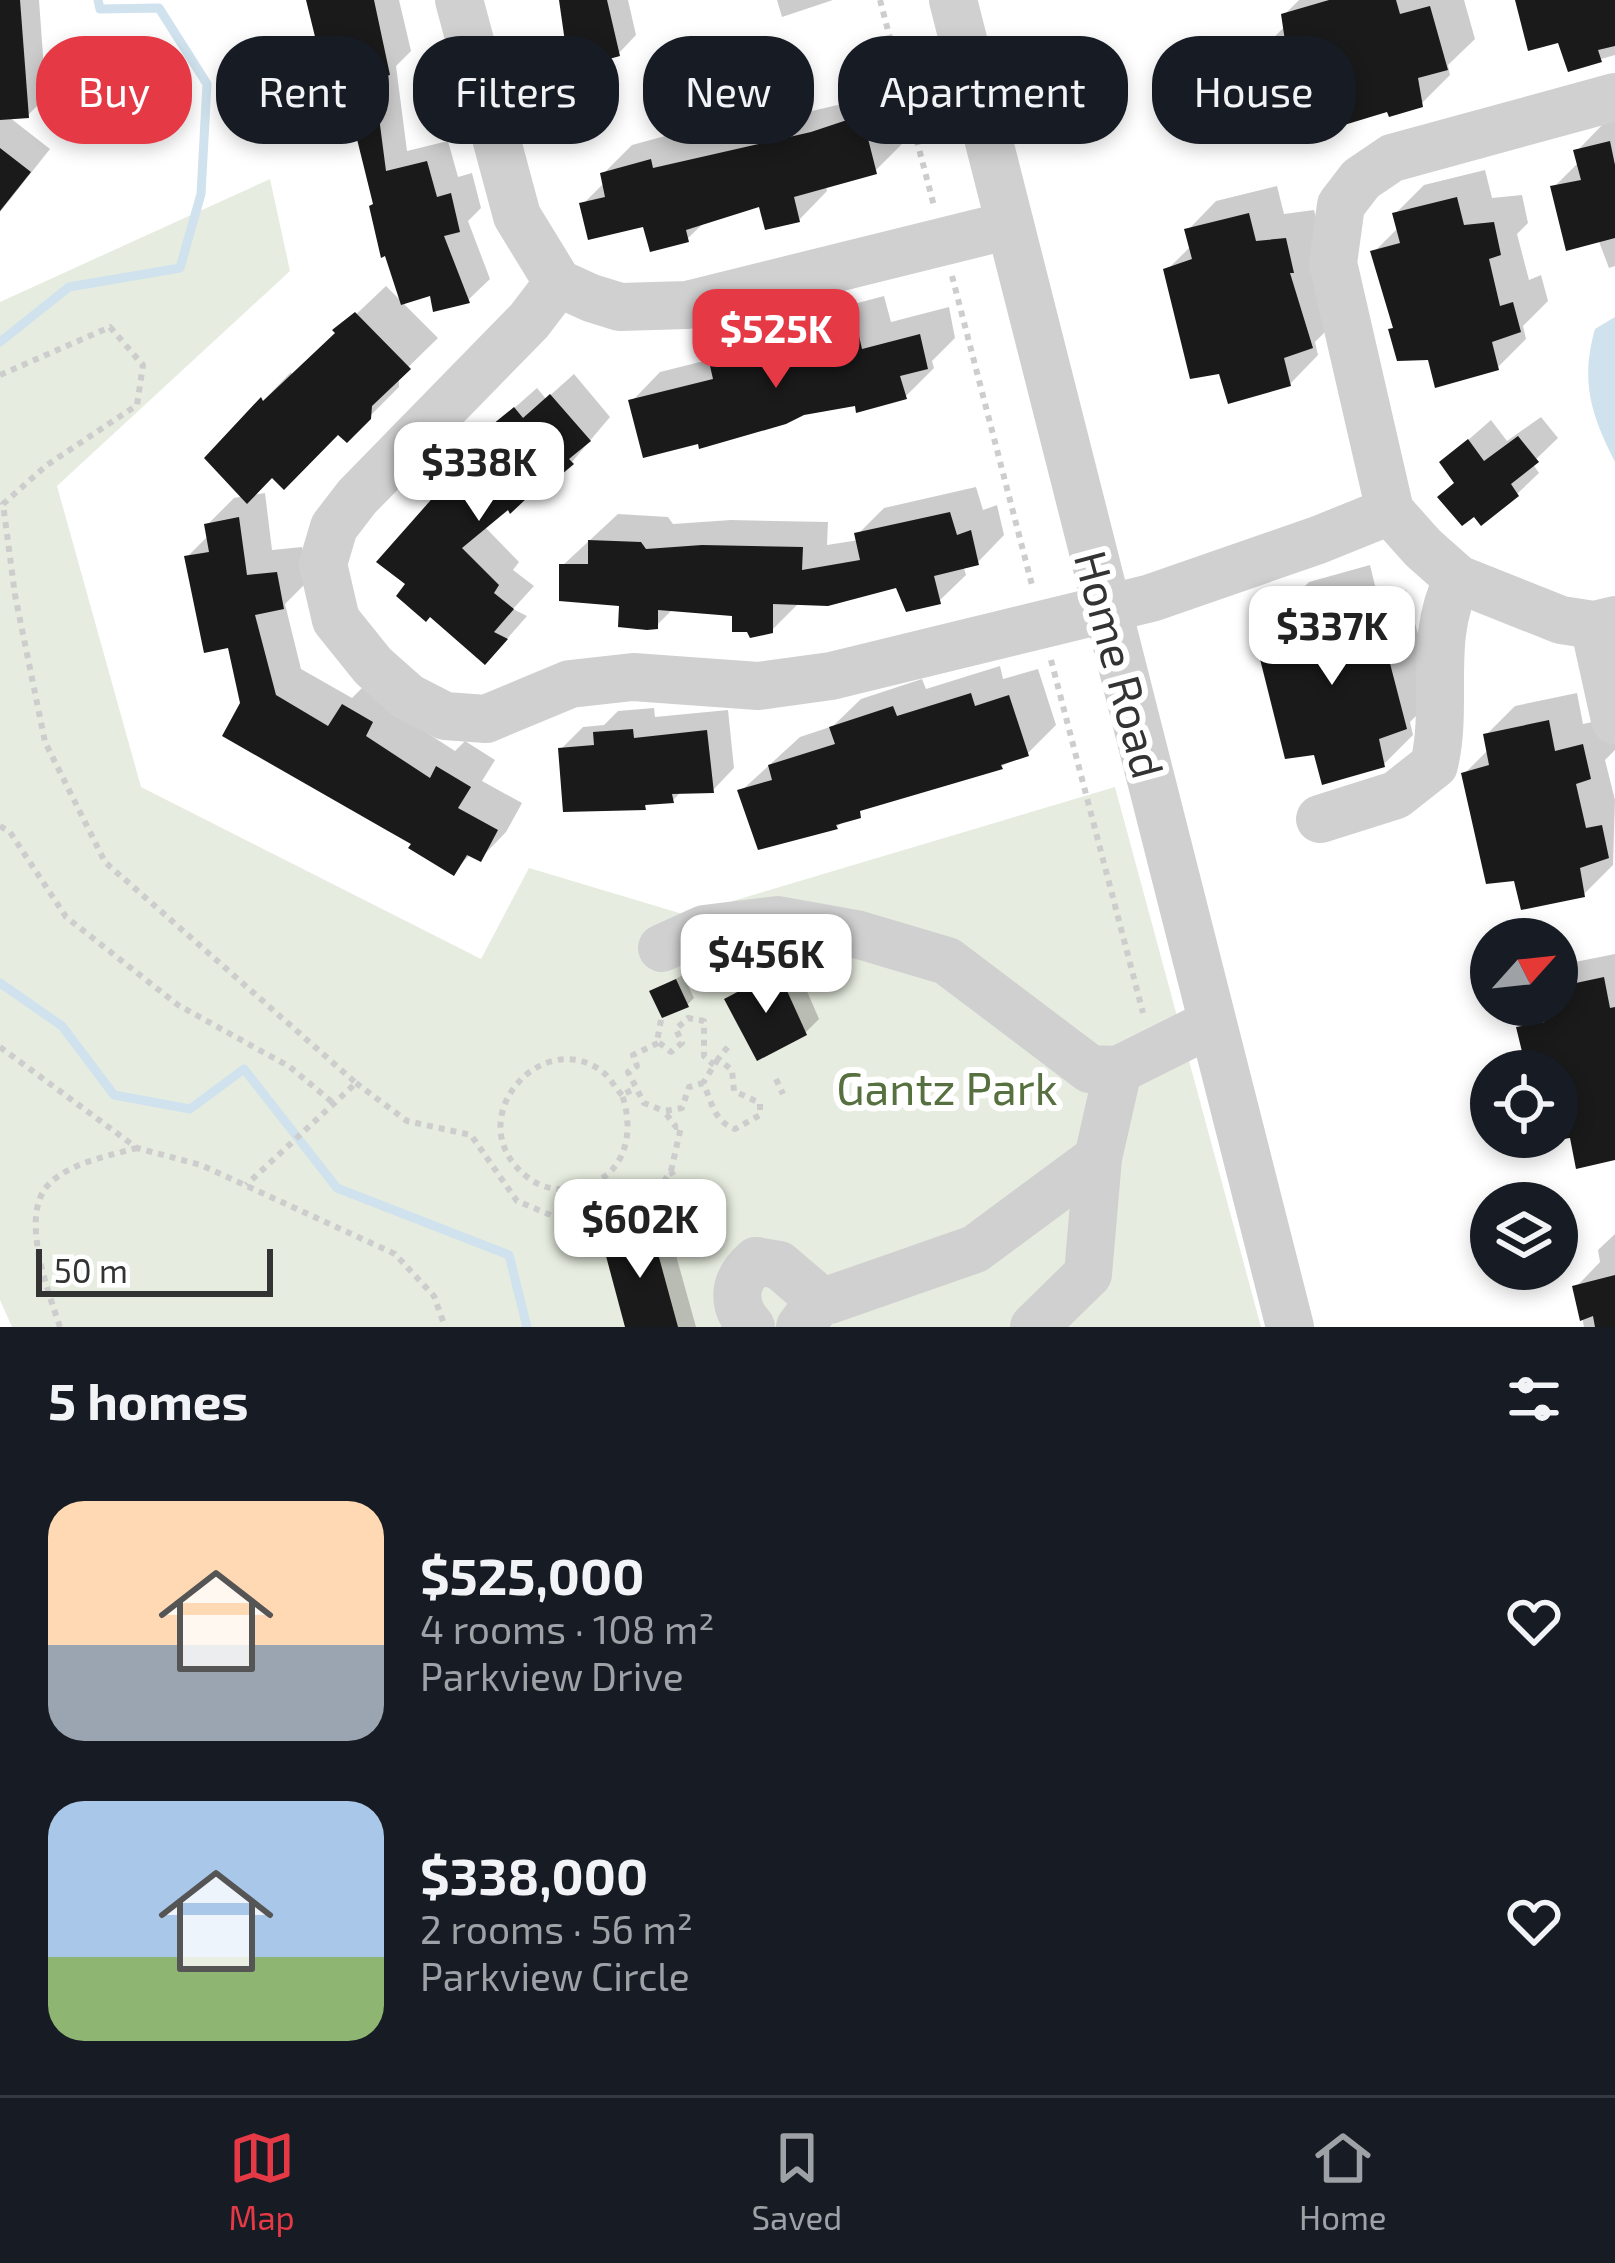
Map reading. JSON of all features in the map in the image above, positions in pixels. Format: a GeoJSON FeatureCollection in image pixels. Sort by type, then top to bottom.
{"type":"FeatureCollection","features":[{"type":"Feature","properties":{"kind":"street"},"geometry":{"type":"LineString","coordinates":[[459,0],[517,216],[558,284],[620,307],[687,305],[1010,225]]}},
{"type":"Feature","properties":{"kind":"street","name":"Home Road"},"geometry":{"type":"LineString","coordinates":[[953,0],[1290,1327]]}},
{"type":"Feature","properties":{"kind":"street"},"geometry":{"type":"LineString","coordinates":[[1615,97],[1392,158],[1361,179],[1341,205],[1333,263],[1390,511],[1459,579],[1561,620],[1604,622],[1615,720]]}},
{"type":"Feature","properties":{"kind":"street"},"geometry":{"type":"LineString","coordinates":[[558,284],[529,321],[357,497],[334,527],[322,564],[336,620],[373,666],[408,697],[445,716],[486,719],[570,684],[633,676],[758,686],[831,676],[1106,610],[1318,540],[1390,511]]}},
{"type":"Feature","properties":{"kind":"street"},"geometry":{"type":"LineString","coordinates":[[1320,819],[1396,795],[1434,765],[1440,640],[1446,605],[1459,579]]}},
{"type":"Feature","properties":{"kind":"street"},"geometry":{"type":"LineString","coordinates":[[662,948],[704,929],[778,920],[856,934],[946,961],[1090,1069],[1136,1061],[1212,1023]]}},
{"type":"Feature","properties":{"kind":"street"},"geometry":{"type":"LineString","coordinates":[[1034,1327],[1088,1274],[1098,1158],[1136,1061]]}},
{"type":"Feature","properties":{"kind":"street"},"geometry":{"type":"LineString","coordinates":[[752,1327],[740,1313],[736,1291],[741,1274],[756,1261],[779,1264],[810,1313],[829,1300],[975,1249],[1098,1158]]}},
{"type":"Feature","properties":{"kind":"path"},"geometry":{"type":"LineString","coordinates":[[880,0],[1042,625],[1136,1061]]}},
{"type":"Feature","properties":{"kind":"path"},"geometry":{"type":"LineString","coordinates":[[0,375],[110,327],[143,365],[137,405],[47,465],[3,504],[15,595],[45,742],[105,862],[356,1083],[407,1121],[471,1135],[517,1201],[553,1216],[608,1215],[650,1202],[671,1171],[681,1127],[644,1102],[628,1072],[637,1066],[633,1055],[658,1043]]}},
{"type":"Feature","properties":{"kind":"path"},"geometry":{"type":"LineString","coordinates":[[0,826],[10,832],[66,917],[178,1005],[290,1067],[332,1102]]}},
{"type":"Feature","properties":{"kind":"path"},"geometry":{"type":"LineString","coordinates":[[658,1043],[671,1052],[678,1050],[682,1043],[676,1029],[688,1018],[704,1022],[704,1056],[731,1070],[734,1091],[760,1103],[760,1115],[729,1128],[711,1108],[703,1082]]}},
{"type":"Feature","properties":{"kind":"path"},"geometry":{"type":"LineString","coordinates":[[658,1043],[661,1020]]}},
{"type":"Feature","properties":{"kind":"path"},"geometry":{"type":"LineString","coordinates":[[664,1112],[682,1108],[689,1087],[703,1082],[731,1043]]}},
{"type":"Feature","properties":{"kind":"path"},"geometry":{"type":"LineString","coordinates":[[0,1047],[137,1148],[202,1165],[394,1253],[434,1297],[446,1327]]}},
{"type":"Feature","properties":{"kind":"path"},"geometry":{"type":"LineString","coordinates":[[550,1061],[577,1061],[604,1072],[622,1095],[629,1117],[628,1139],[622,1158],[594,1184],[550,1189],[515,1168],[504,1150],[499,1130],[502,1109],[528,1072],[550,1061]]}},
{"type":"Feature","properties":{"kind":"path"},"geometry":{"type":"LineString","coordinates":[[776,1079],[784,1094]]}},
{"type":"Feature","properties":{"kind":"path"},"geometry":{"type":"LineString","coordinates":[[246,1184],[356,1083]]}},
{"type":"Feature","properties":{"kind":"path"},"geometry":{"type":"LineString","coordinates":[[622,1095],[636,1088]]}},
{"type":"Feature","properties":{"kind":"path"},"geometry":{"type":"LineString","coordinates":[[60,1327],[38,1249],[35,1211],[49,1183],[137,1148]]}},
{"type":"Feature","properties":{"kind":"path"},"geometry":{"type":"LineString","coordinates":[[671,1171],[694,1216],[725,1239]]}},
{"type":"Feature","properties":{"kind":"green space","name":"Gantz Park"},"geometry":{"type":"Polygon","coordinates":[[[270,179],[290,271],[57,486],[141,787],[481,959],[529,868],[686,915],[1115,787],[1261,1327],[12,1327],[0,1300],[0,302],[270,179]]]}},
{"type":"Feature","properties":{"kind":"water"},"geometry":{"type":"Polygon","coordinates":[[[1615,317],[1615,462],[1594,413],[1588,365],[1595,329],[1615,317]]]}},
{"type":"Feature","properties":{"kind":"building"},"geometry":{"type":"Polygon","coordinates":[[[0,0],[20,0],[29,118],[0,120],[0,0]]]}},
{"type":"Feature","properties":{"kind":"building"},"geometry":{"type":"Polygon","coordinates":[[[306,0],[374,0],[382,36],[315,36],[306,0]]]}},
{"type":"Feature","properties":{"kind":"building"},"geometry":{"type":"Polygon","coordinates":[[[559,0],[607,0],[615,36],[564,36],[559,0]]]}},
{"type":"Feature","properties":{"kind":"building"},"geometry":{"type":"Polygon","coordinates":[[[1329,0],[1396,0],[1400,14],[1430,6],[1448,70],[1418,78],[1423,107],[1356,121],[1356,36],[1284,36],[1281,14],[1329,0]]]}},
{"type":"Feature","properties":{"kind":"building"},"geometry":{"type":"Polygon","coordinates":[[[1515,0],[1615,0],[1615,46],[1598,50],[1602,62],[1568,72],[1558,43],[1528,51],[1515,0]]]}},
{"type":"Feature","properties":{"kind":"building"},"geometry":{"type":"Polygon","coordinates":[[[838,123],[838,144],[869,144],[877,174],[794,197],[800,222],[765,230],[759,207],[686,230],[689,242],[650,252],[643,227],[588,240],[579,203],[605,197],[600,173],[651,159],[653,168],[758,144],[814,144],[814,131],[838,123]]]}},
{"type":"Feature","properties":{"kind":"building"},"geometry":{"type":"Polygon","coordinates":[[[1610,141],[1615,165],[1615,238],[1566,251],[1550,186],[1581,180],[1573,150],[1610,141]]]}},
{"type":"Feature","properties":{"kind":"building"},"geometry":{"type":"Polygon","coordinates":[[[358,144],[382,144],[386,171],[427,161],[437,197],[451,193],[460,232],[444,236],[470,303],[433,312],[430,296],[401,305],[385,256],[381,258],[369,206],[373,204],[358,144]]]}},
{"type":"Feature","properties":{"kind":"building"},"geometry":{"type":"Polygon","coordinates":[[[0,148],[31,172],[0,211],[0,148]]]}},
{"type":"Feature","properties":{"kind":"building"},"geometry":{"type":"Polygon","coordinates":[[[1457,197],[1464,225],[1494,222],[1501,255],[1489,259],[1500,306],[1513,302],[1521,332],[1492,342],[1499,370],[1435,388],[1428,360],[1397,361],[1388,329],[1393,328],[1370,251],[1400,243],[1392,213],[1457,197]]]}},
{"type":"Feature","properties":{"kind":"building"},"geometry":{"type":"Polygon","coordinates":[[[1249,213],[1256,241],[1286,238],[1294,273],[1290,273],[1313,348],[1284,358],[1291,386],[1228,404],[1219,374],[1190,379],[1163,269],[1192,259],[1184,229],[1249,213]]]}},
{"type":"Feature","properties":{"kind":"building"},"geometry":{"type":"Polygon","coordinates":[[[355,312],[411,369],[372,406],[371,419],[347,443],[338,435],[284,490],[272,478],[247,504],[204,458],[261,397],[263,401],[355,312]]]}},
{"type":"Feature","properties":{"kind":"building"},"geometry":{"type":"Polygon","coordinates":[[[856,323],[862,349],[920,334],[928,369],[900,376],[907,399],[856,413],[855,406],[804,415],[699,449],[698,444],[643,458],[628,400],[713,379],[708,357],[742,347],[747,363],[823,349],[818,333],[856,323]]]}},
{"type":"Feature","properties":{"kind":"building"},"geometry":{"type":"Polygon","coordinates":[[[550,394],[591,441],[569,459],[574,464],[531,500],[528,497],[510,514],[508,510],[462,548],[499,585],[494,593],[514,609],[494,632],[508,639],[485,665],[430,617],[426,622],[396,596],[405,584],[376,562],[435,491],[490,441],[482,433],[514,407],[523,418],[550,394]]]}},
{"type":"Feature","properties":{"kind":"building"},"geometry":{"type":"Polygon","coordinates":[[[1518,436],[1539,462],[1511,484],[1519,496],[1481,526],[1474,517],[1462,526],[1437,497],[1454,483],[1439,462],[1468,439],[1484,461],[1518,436]]]}},
{"type":"Feature","properties":{"kind":"building"},"geometry":{"type":"Polygon","coordinates":[[[950,512],[957,535],[971,530],[979,565],[934,576],[941,604],[906,612],[896,588],[828,606],[773,604],[773,633],[750,638],[747,632],[732,632],[732,616],[658,610],[658,629],[647,630],[618,627],[619,606],[559,601],[559,564],[588,564],[588,540],[641,542],[646,549],[803,547],[802,570],[860,560],[854,533],[950,512]]]}},
{"type":"Feature","properties":{"kind":"building"},"geometry":{"type":"Polygon","coordinates":[[[239,517],[247,575],[277,572],[284,609],[255,615],[276,695],[328,726],[342,704],[373,722],[366,736],[430,778],[436,766],[471,787],[458,808],[498,830],[481,862],[467,855],[454,876],[408,848],[411,844],[222,736],[240,703],[228,648],[204,653],[184,556],[209,552],[204,524],[239,517]]]}},
{"type":"Feature","properties":{"kind":"building"},"geometry":{"type":"Polygon","coordinates":[[[1342,591],[1349,624],[1378,617],[1407,729],[1379,739],[1385,767],[1322,785],[1314,755],[1285,759],[1257,647],[1285,640],[1277,610],[1342,591]]]}},
{"type":"Feature","properties":{"kind":"building"},"geometry":{"type":"Polygon","coordinates":[[[971,693],[975,706],[1009,695],[1029,756],[1001,765],[1003,769],[860,811],[861,818],[836,825],[838,829],[758,850],[737,790],[772,780],[768,765],[835,744],[829,727],[893,706],[897,716],[971,693]]]}},
{"type":"Feature","properties":{"kind":"building"},"geometry":{"type":"Polygon","coordinates":[[[1549,720],[1555,751],[1583,744],[1591,779],[1576,784],[1586,828],[1602,825],[1609,858],[1580,868],[1585,897],[1521,910],[1514,881],[1486,884],[1461,773],[1489,765],[1483,734],[1549,720]]]}},
{"type":"Feature","properties":{"kind":"building"},"geometry":{"type":"Polygon","coordinates":[[[633,729],[634,738],[707,730],[714,793],[672,794],[674,803],[645,805],[646,810],[563,812],[558,748],[594,745],[593,732],[633,729]]]}},
{"type":"Feature","properties":{"kind":"building"},"geometry":{"type":"Polygon","coordinates":[[[778,971],[807,1035],[757,1061],[724,999],[778,971]]]}},
{"type":"Feature","properties":{"kind":"building"},"geometry":{"type":"Polygon","coordinates":[[[1604,977],[1610,1008],[1615,1007],[1615,1160],[1576,1169],[1578,1050],[1522,1050],[1516,1027],[1578,1026],[1578,983],[1604,977]]]}},
{"type":"Feature","properties":{"kind":"building"},"geometry":{"type":"Polygon","coordinates":[[[676,979],[689,1007],[662,1018],[649,991],[676,979]]]}},
{"type":"Feature","properties":{"kind":"building"},"geometry":{"type":"Polygon","coordinates":[[[651,1228],[678,1327],[625,1327],[602,1241],[651,1228]]]}},
{"type":"Feature","properties":{"kind":"building"},"geometry":{"type":"Polygon","coordinates":[[[1615,1275],[1615,1327],[1595,1327],[1593,1316],[1580,1321],[1573,1290],[1578,1290],[1578,1284],[1615,1275]]]}},
{"type":"Feature","properties":{"kind":"waterway"},"geometry":{"type":"LineString","coordinates":[[0,342],[69,287],[180,268],[201,194],[207,84],[159,8],[100,9],[98,0]]}},
{"type":"Feature","properties":{"kind":"waterway"},"geometry":{"type":"LineString","coordinates":[[0,983],[62,1026],[114,1095],[190,1109],[244,1069],[337,1188],[509,1255],[527,1327]]}}]}
